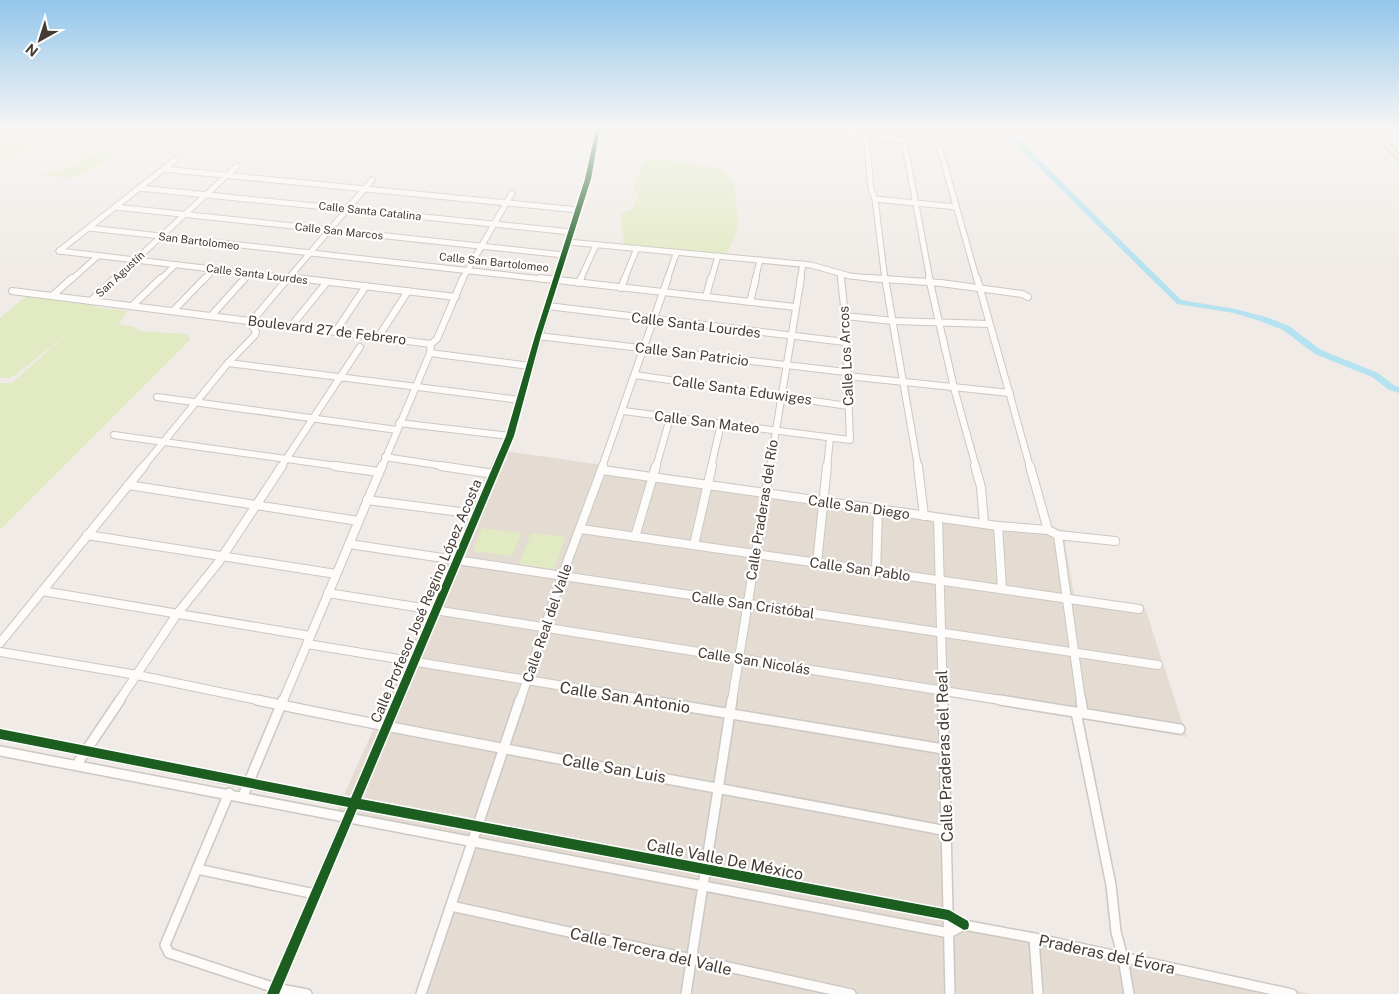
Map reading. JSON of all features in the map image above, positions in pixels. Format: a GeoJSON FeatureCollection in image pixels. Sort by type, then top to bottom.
{"type":"FeatureCollection","features":[{"type":"Feature","properties":{"kind":"street"},"geometry":{"type":"LineString","coordinates":[[89,228],[155,175]]}},
{"type":"Feature","properties":{"kind":"street","name":"San Agustín"},"geometry":{"type":"LineString","coordinates":[[91,301],[227,175]]}},
{"type":"Feature","properties":{"kind":"street"},"geometry":{"type":"LineString","coordinates":[[231,175],[578,210]]}},
{"type":"Feature","properties":{"kind":"street","name":"Calle Profesor José Regino López Acosta"},"geometry":{"type":"LineString","coordinates":[[274,991],[510,436],[538,336],[589,175]]}},
{"type":"Feature","properties":{"kind":"street"},"geometry":{"type":"LineString","coordinates":[[870,175],[871,189],[875,199],[885,281],[899,366],[919,473],[924,516]]}},
{"type":"Feature","properties":{"kind":"street"},"geometry":{"type":"LineString","coordinates":[[910,175],[938,321],[981,487],[984,524]]}},
{"type":"Feature","properties":{"kind":"street"},"geometry":{"type":"LineString","coordinates":[[947,175],[1048,530]]}},
{"type":"Feature","properties":{"kind":"street"},"geometry":{"type":"LineString","coordinates":[[0,644],[196,402],[255,334],[256,332],[250,324],[252,321],[372,180]]}},
{"type":"Feature","properties":{"kind":"street","name":"Calle Santa Catalina"},"geometry":{"type":"LineString","coordinates":[[139,188],[571,232]]}},
{"type":"Feature","properties":{"kind":"street"},"geometry":{"type":"LineString","coordinates":[[243,796],[430,353],[431,344],[437,339],[466,271],[512,193]]}},
{"type":"Feature","properties":{"kind":"street"},"geometry":{"type":"LineString","coordinates":[[875,199],[956,207]]}},
{"type":"Feature","properties":{"kind":"street","name":"Calle San Marcos"},"geometry":{"type":"LineString","coordinates":[[115,207],[564,255]]}},
{"type":"Feature","properties":{"kind":"street","name":"San Bartolomeo"},"geometry":{"type":"LineString","coordinates":[[89,228],[310,253]]}},
{"type":"Feature","properties":{"kind":"street","name":"Calle Santa Lourdes"},"geometry":{"type":"LineString","coordinates":[[89,228],[59,251],[456,297]]}},
{"type":"Feature","properties":{"kind":"street"},"geometry":{"type":"LineString","coordinates":[[568,242],[637,248],[676,254],[804,264],[829,268],[840,274],[885,281],[930,282],[1022,294],[1028,298]]}},
{"type":"Feature","properties":{"kind":"street"},"geometry":{"type":"LineString","coordinates":[[579,283],[596,245]]}},
{"type":"Feature","properties":{"kind":"street"},"geometry":{"type":"LineString","coordinates":[[621,288],[637,248]]}},
{"type":"Feature","properties":{"kind":"street","name":"Calle San Bartolomeo"},"geometry":{"type":"LineString","coordinates":[[310,253],[795,307]]}},
{"type":"Feature","properties":{"kind":"street","name":"Calle Real del Valle"},"geometry":{"type":"LineString","coordinates":[[421,994],[479,827],[562,576],[581,529],[623,411],[676,254]]}},
{"type":"Feature","properties":{"kind":"street"},"geometry":{"type":"LineString","coordinates":[[52,296],[98,256]]}},
{"type":"Feature","properties":{"kind":"street"},"geometry":{"type":"LineString","coordinates":[[706,297],[718,256]]}},
{"type":"Feature","properties":{"kind":"street"},"geometry":{"type":"LineString","coordinates":[[750,302],[760,260]]}},
{"type":"Feature","properties":{"kind":"street","name":"Calle Praderas del Río"},"geometry":{"type":"LineString","coordinates":[[686,994],[790,336],[804,264]]}},
{"type":"Feature","properties":{"kind":"street"},"geometry":{"type":"LineString","coordinates":[[132,306],[175,265]]}},
{"type":"Feature","properties":{"kind":"street"},"geometry":{"type":"LineString","coordinates":[[173,311],[214,269]]}},
{"type":"Feature","properties":{"kind":"street"},"geometry":{"type":"LineString","coordinates":[[211,316],[250,273]]}},
{"type":"Feature","properties":{"kind":"street","name":"Calle Los Arcos"},"geometry":{"type":"LineString","coordinates":[[840,274],[845,316],[844,342],[851,439]]}},
{"type":"Feature","properties":{"kind":"street"},"geometry":{"type":"LineString","coordinates":[[292,326],[327,282]]}},
{"type":"Feature","properties":{"kind":"street"},"geometry":{"type":"LineString","coordinates":[[336,331],[366,286]]}},
{"type":"Feature","properties":{"kind":"street","name":"Boulevard 27 de Febrero"},"geometry":{"type":"LineString","coordinates":[[12,291],[431,344]]}},
{"type":"Feature","properties":{"kind":"street"},"geometry":{"type":"LineString","coordinates":[[378,336],[408,291]]}},
{"type":"Feature","properties":{"kind":"street","name":"Calle Santa Lourdes"},"geometry":{"type":"LineString","coordinates":[[548,306],[844,342]]}},
{"type":"Feature","properties":{"kind":"street"},"geometry":{"type":"LineString","coordinates":[[845,316],[893,321],[988,324]]}},
{"type":"Feature","properties":{"kind":"street","name":"Calle San Patricio"},"geometry":{"type":"LineString","coordinates":[[538,336],[786,364],[903,383],[1010,394]]}},
{"type":"Feature","properties":{"kind":"street"},"geometry":{"type":"LineString","coordinates":[[77,764],[177,614],[218,563],[257,506],[360,347]]}},
{"type":"Feature","properties":{"kind":"street"},"geometry":{"type":"LineString","coordinates":[[430,353],[530,366]]}},
{"type":"Feature","properties":{"kind":"street"},"geometry":{"type":"LineString","coordinates":[[228,364],[520,400]]}},
{"type":"Feature","properties":{"kind":"street","name":"Calle Santa Eduwiges"},"geometry":{"type":"LineString","coordinates":[[635,376],[781,395],[848,406]]}},
{"type":"Feature","properties":{"kind":"street"},"geometry":{"type":"LineString","coordinates":[[157,396],[314,418],[510,436]]}},
{"type":"Feature","properties":{"kind":"street","name":"Calle San Mateo"},"geometry":{"type":"LineString","coordinates":[[623,411],[830,438],[851,439]]}},
{"type":"Feature","properties":{"kind":"street"},"geometry":{"type":"LineString","coordinates":[[635,537],[670,418]]}},
{"type":"Feature","properties":{"kind":"street"},"geometry":{"type":"LineString","coordinates":[[694,546],[721,424]]}},
{"type":"Feature","properties":{"kind":"street"},"geometry":{"type":"LineString","coordinates":[[114,435],[379,472]]}},
{"type":"Feature","properties":{"kind":"street"},"geometry":{"type":"LineString","coordinates":[[817,563],[830,438]]}},
{"type":"Feature","properties":{"kind":"street"},"geometry":{"type":"LineString","coordinates":[[385,457],[494,474]]}},
{"type":"Feature","properties":{"kind":"street","name":"Calle San Diego"},"geometry":{"type":"LineString","coordinates":[[602,470],[938,518],[1048,530],[1058,534],[1115,541]]}},
{"type":"Feature","properties":{"kind":"street"},"geometry":{"type":"LineString","coordinates":[[128,485],[358,521]]}},
{"type":"Feature","properties":{"kind":"street"},"geometry":{"type":"LineString","coordinates":[[367,500],[476,514]]}},
{"type":"Feature","properties":{"kind":"street"},"geometry":{"type":"LineString","coordinates":[[876,571],[878,509]]}},
{"type":"Feature","properties":{"kind":"street","name":"Calle Praderas del Real"},"geometry":{"type":"LineString","coordinates":[[938,518],[950,994]]}},
{"type":"Feature","properties":{"kind":"street"},"geometry":{"type":"LineString","coordinates":[[998,526],[1002,589]]}},
{"type":"Feature","properties":{"kind":"street","name":"Calle San Pablo"},"geometry":{"type":"LineString","coordinates":[[581,529],[1139,609]]}},
{"type":"Feature","properties":{"kind":"street"},"geometry":{"type":"LineString","coordinates":[[1058,534],[1075,653],[1080,713],[1128,994]]}},
{"type":"Feature","properties":{"kind":"street"},"geometry":{"type":"LineString","coordinates":[[87,535],[336,574]]}},
{"type":"Feature","properties":{"kind":"street","name":"Calle San Cristóbal"},"geometry":{"type":"LineString","coordinates":[[348,544],[1158,665]]}},
{"type":"Feature","properties":{"kind":"street","name":"Calle San Antonio"},"geometry":{"type":"LineString","coordinates":[[42,591],[177,614],[413,662],[943,749]]}},
{"type":"Feature","properties":{"kind":"street","name":"Calle San Nicolás"},"geometry":{"type":"LineString","coordinates":[[328,593],[1180,729]]}},
{"type":"Feature","properties":{"kind":"street","name":"Calle San Luis"},"geometry":{"type":"LineString","coordinates":[[0,652],[137,675],[386,727],[719,787],[947,831]]}},
{"type":"Feature","properties":{"kind":"street","name":"Calle Valle De México"},"geometry":{"type":"LineString","coordinates":[[0,734],[247,783],[949,915],[964,925]]}},
{"type":"Feature","properties":{"kind":"street","name":"Calle Valle De México"},"geometry":{"type":"LineString","coordinates":[[0,750],[949,933]]}},
{"type":"Feature","properties":{"kind":"street"},"geometry":{"type":"LineString","coordinates":[[229,793],[165,945],[166,951],[274,991],[307,994]]}},
{"type":"Feature","properties":{"kind":"street"},"geometry":{"type":"LineString","coordinates":[[197,869],[315,894]]}},
{"type":"Feature","properties":{"kind":"street","name":"Calle Tercera del Valle"},"geometry":{"type":"LineString","coordinates":[[451,906],[851,994]]}},
{"type":"Feature","properties":{"kind":"street"},"geometry":{"type":"LineString","coordinates":[[949,933],[964,925]]}},
{"type":"Feature","properties":{"kind":"street","name":"Praderas del Évora"},"geometry":{"type":"LineString","coordinates":[[964,925],[1034,938],[1260,991],[1292,994]]}},
{"type":"Feature","properties":{"kind":"street"},"geometry":{"type":"LineString","coordinates":[[1034,938],[1038,994]]}},
{"type":"Feature","properties":{"kind":"shaded area"},"geometry":{"type":"Polygon","coordinates":[[[498,450],[1063,530],[1074,596],[1144,605],[1187,737],[949,697],[951,916],[1310,994],[416,994],[470,838],[336,813],[498,450]]]}},
{"type":"Feature","properties":{"kind":"green space"},"geometry":{"type":"Polygon","coordinates":[[[45,175],[78,175],[73,178],[45,175]]]}},
{"type":"Feature","properties":{"kind":"green space"},"geometry":{"type":"Polygon","coordinates":[[[638,175],[728,175],[734,185],[737,227],[725,256],[624,246],[620,214],[633,208],[639,195],[634,190],[638,175]]]}},
{"type":"Feature","properties":{"kind":"green space"},"geometry":{"type":"Polygon","coordinates":[[[28,295],[89,303],[96,307],[127,311],[119,324],[134,327],[139,331],[187,334],[190,340],[0,530],[0,383],[12,383],[66,335],[15,375],[9,378],[0,378],[0,318],[28,295]]]}},
{"type":"Feature","properties":{"kind":"green space"},"geometry":{"type":"Polygon","coordinates":[[[482,528],[521,533],[512,556],[473,551],[482,528]]]}},
{"type":"Feature","properties":{"kind":"green space"},"geometry":{"type":"Polygon","coordinates":[[[531,533],[565,537],[554,569],[519,564],[531,533]]]}},
{"type":"Feature","properties":{"kind":"waterway"},"geometry":{"type":"LineString","coordinates":[[1052,175],[1179,302],[1235,311],[1286,328],[1318,352],[1375,375],[1392,388],[1399,390]]}},
{"type":"Feature","properties":{"kind":"cycle path"},"geometry":{"type":"LineString","coordinates":[[273,994],[510,436],[538,336],[589,175]]}},
{"type":"Feature","properties":{"kind":"cycle path"},"geometry":{"type":"LineString","coordinates":[[0,734],[247,783],[949,915],[964,925]]}}]}
